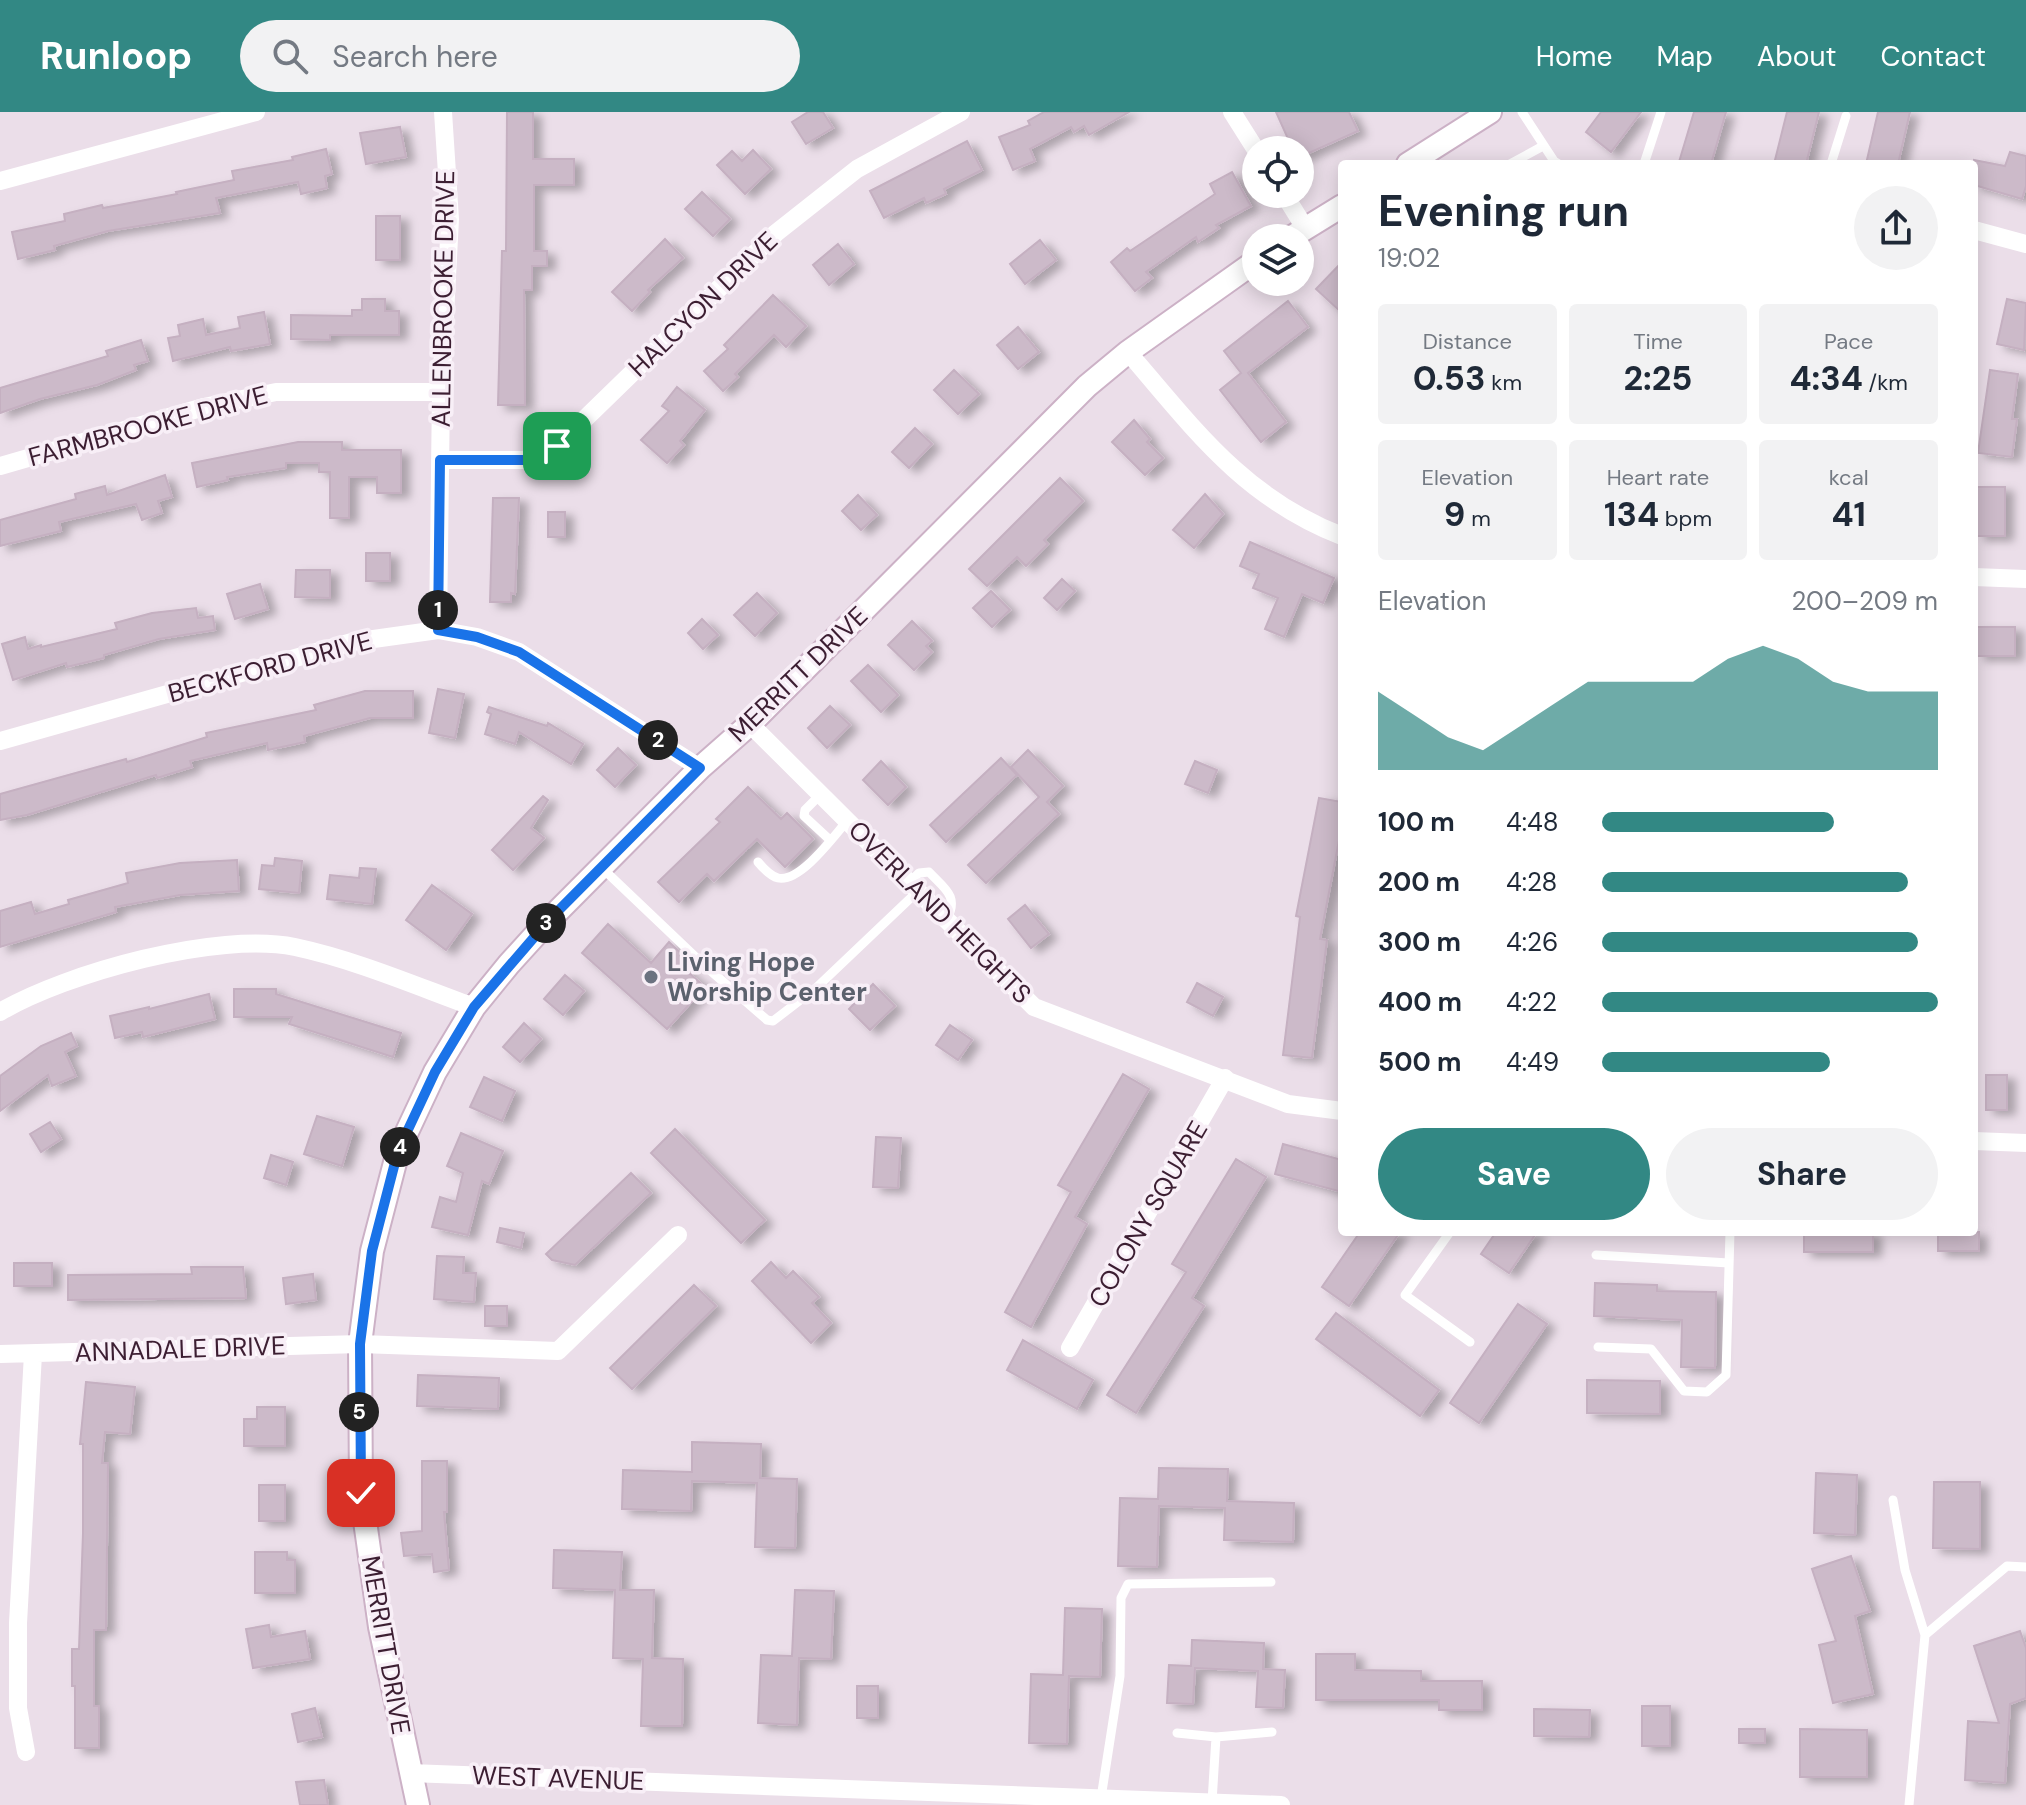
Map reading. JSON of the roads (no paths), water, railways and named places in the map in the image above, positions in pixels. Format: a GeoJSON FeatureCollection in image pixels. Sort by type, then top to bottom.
{"type":"FeatureCollection","features":[{"type":"Feature","properties":{"kind":"main road"},"geometry":{"type":"LineString","coordinates":[[1414,160],[1490,112]]}},
{"type":"Feature","properties":{"kind":"main road"},"geometry":{"type":"LineString","coordinates":[[1314,224],[1338,212]]}},
{"type":"Feature","properties":{"kind":"main road","name":"MERRITT DRIVE"},"geometry":{"type":"LineString","coordinates":[[418,1805],[380,1627],[361,1493],[360,1344],[372,1251],[398,1151],[435,1072],[474,1007],[539,931],[700,768],[750,724],[1087,386],[1128,352],[1242,271]]}},
{"type":"Feature","properties":{"kind":"street"},"geometry":{"type":"LineString","coordinates":[[0,181],[256,112]]}},
{"type":"Feature","properties":{"kind":"street","name":"ALLENBROOKE DRIVE"},"geometry":{"type":"LineString","coordinates":[[438,630],[441,392],[450,219],[443,112]]}},
{"type":"Feature","properties":{"kind":"street","name":"HALCYON DRIVE"},"geometry":{"type":"LineString","coordinates":[[440,460],[524,460],[557,446],[776,233],[857,169],[961,112]]}},
{"type":"Feature","properties":{"kind":"street"},"geometry":{"type":"LineString","coordinates":[[1232,112],[1247,136]]}},
{"type":"Feature","properties":{"kind":"street"},"geometry":{"type":"LineString","coordinates":[[1978,231],[2026,244]]}},
{"type":"Feature","properties":{"kind":"street"},"geometry":{"type":"LineString","coordinates":[[1128,352],[1209,448],[1253,487],[1310,524],[1338,534]]}},
{"type":"Feature","properties":{"kind":"street","name":"FARMBROOKE DRIVE"},"geometry":{"type":"LineString","coordinates":[[0,466],[204,407],[276,392],[441,392]]}},
{"type":"Feature","properties":{"kind":"street"},"geometry":{"type":"LineString","coordinates":[[1978,577],[2026,579]]}},
{"type":"Feature","properties":{"kind":"street","name":"BECKFORD DRIVE"},"geometry":{"type":"LineString","coordinates":[[0,741],[352,642],[438,630],[477,637],[519,652],[700,768]]}},
{"type":"Feature","properties":{"kind":"street","name":"OVERLAND HEIGHTS"},"geometry":{"type":"LineString","coordinates":[[750,724],[1034,1007],[1288,1104],[1338,1110]]}},
{"type":"Feature","properties":{"kind":"street"},"geometry":{"type":"LineString","coordinates":[[0,1012],[25,997],[84,976],[170,952],[232,944],[292,946],[474,1007]]}},
{"type":"Feature","properties":{"kind":"street","name":"COLONY SQUARE"},"geometry":{"type":"LineString","coordinates":[[1070,1348],[1225,1078]]}},
{"type":"Feature","properties":{"kind":"street"},"geometry":{"type":"LineString","coordinates":[[1978,1141],[2026,1143]]}},
{"type":"Feature","properties":{"kind":"street","name":"ANNADALE DRIVE"},"geometry":{"type":"LineString","coordinates":[[0,1354],[360,1344],[558,1351],[678,1235]]}},
{"type":"Feature","properties":{"kind":"street"},"geometry":{"type":"LineString","coordinates":[[26,1752],[9,1623],[33,1354]]}},
{"type":"Feature","properties":{"kind":"street","name":"WEST AVENUE"},"geometry":{"type":"LineString","coordinates":[[410,1773],[1281,1805]]}},
{"type":"Feature","properties":{"kind":"lane"},"geometry":{"type":"LineString","coordinates":[[1522,112],[1553,160]]}},
{"type":"Feature","properties":{"kind":"lane"},"geometry":{"type":"LineString","coordinates":[[1645,160],[1661,112]]}},
{"type":"Feature","properties":{"kind":"lane"},"geometry":{"type":"LineString","coordinates":[[1832,160],[1846,116]]}},
{"type":"Feature","properties":{"kind":"lane"},"geometry":{"type":"LineString","coordinates":[[1517,160],[1543,146]]}},
{"type":"Feature","properties":{"kind":"lane"},"geometry":{"type":"LineString","coordinates":[[820,795],[805,810],[804,816],[830,840]]}},
{"type":"Feature","properties":{"kind":"lane"},"geometry":{"type":"LineString","coordinates":[[758,862],[772,876],[780,879],[790,877],[804,868],[847,821]]}},
{"type":"Feature","properties":{"kind":"lane"},"geometry":{"type":"LineString","coordinates":[[601,867],[704,965],[767,1020],[773,1021],[816,988],[914,886]]}},
{"type":"Feature","properties":{"kind":"lane"},"geometry":{"type":"LineString","coordinates":[[1447,1236],[1405,1295],[1470,1342]]}},
{"type":"Feature","properties":{"kind":"lane"},"geometry":{"type":"LineString","coordinates":[[1598,1347],[1651,1349],[1684,1391],[1707,1392],[1726,1375],[1730,1236]]}},
{"type":"Feature","properties":{"kind":"lane"},"geometry":{"type":"LineString","coordinates":[[1596,1255],[1729,1263]]}},
{"type":"Feature","properties":{"kind":"lane"},"geometry":{"type":"LineString","coordinates":[[1893,1500],[1905,1570],[1925,1635],[1909,1805]]}},
{"type":"Feature","properties":{"kind":"lane"},"geometry":{"type":"LineString","coordinates":[[1925,1635],[2007,1566],[2026,1567]]}},
{"type":"Feature","properties":{"kind":"lane"},"geometry":{"type":"LineString","coordinates":[[1101,1798],[1120,1676],[1121,1598],[1128,1584],[1271,1582]]}},
{"type":"Feature","properties":{"kind":"lane"},"geometry":{"type":"LineString","coordinates":[[1177,1733],[1216,1737],[1272,1732]]}},
{"type":"Feature","properties":{"kind":"lane"},"geometry":{"type":"LineString","coordinates":[[1212,1802],[1216,1737]]}},
{"type":"Feature","properties":{"kind":"place","name":"Living Hope Worship Center"},"geometry":{"type":"Point","coordinates":[651,977]}}]}
